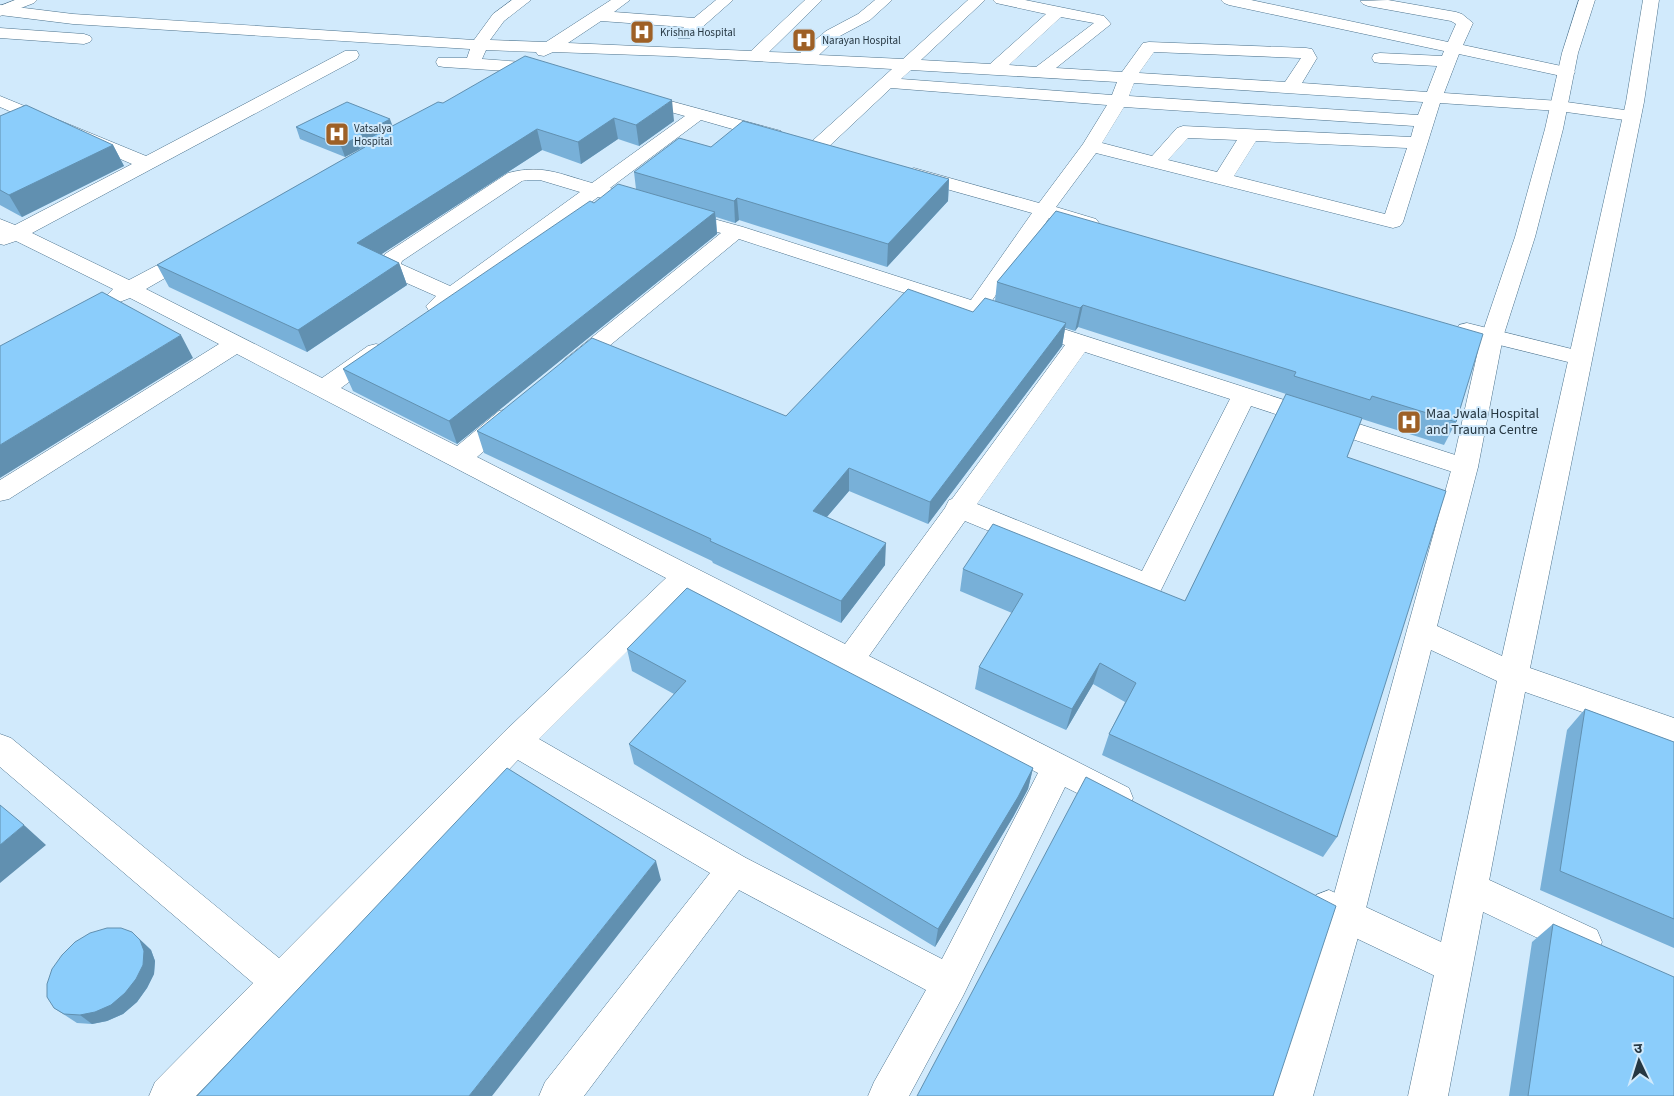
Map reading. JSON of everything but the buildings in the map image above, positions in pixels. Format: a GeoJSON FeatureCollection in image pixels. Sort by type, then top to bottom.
{"type":"FeatureCollection","features":[{"type":"Feature","properties":{"kind":"street"},"geometry":{"type":"LineString","coordinates":[[1,10],[29,0]]}},
{"type":"Feature","properties":{"kind":"street"},"geometry":{"type":"LineString","coordinates":[[473,64],[484,34],[495,20],[523,0]]}},
{"type":"Feature","properties":{"kind":"street"},"geometry":{"type":"LineString","coordinates":[[488,86],[522,67],[622,0]]}},
{"type":"Feature","properties":{"kind":"street"},"geometry":{"type":"LineString","coordinates":[[668,51],[696,23],[725,0]]}},
{"type":"Feature","properties":{"kind":"street"},"geometry":{"type":"LineString","coordinates":[[755,56],[814,0]]}},
{"type":"Feature","properties":{"kind":"street"},"geometry":{"type":"LineString","coordinates":[[804,59],[832,34],[864,17],[884,0]]}},
{"type":"Feature","properties":{"kind":"street"},"geometry":{"type":"LineString","coordinates":[[802,143],[887,83],[977,0]]}},
{"type":"Feature","properties":{"kind":"street"},"geometry":{"type":"LineString","coordinates":[[1001,0],[1098,19],[1102,22],[1103,24],[1040,72]]}},
{"type":"Feature","properties":{"kind":"street"},"geometry":{"type":"LineString","coordinates":[[1230,0],[1354,27],[1450,55],[1566,72]]}},
{"type":"Feature","properties":{"kind":"street"},"geometry":{"type":"LineString","coordinates":[[1091,146],[1393,222],[1418,143],[1427,121],[1433,97],[1465,23],[1462,19],[1369,0],[1354,27]]}},
{"type":"Feature","properties":{"kind":"street"},"geometry":{"type":"LineString","coordinates":[[1293,1096],[1346,916],[1465,467],[1492,337],[1525,237],[1559,106],[1570,53],[1587,0]]}},
{"type":"Feature","properties":{"kind":"street"},"geometry":{"type":"LineString","coordinates":[[1428,1096],[1513,675],[1632,116],[1651,0]]}},
{"type":"Feature","properties":{"kind":"street"},"geometry":{"type":"LineString","coordinates":[[1,10],[73,19],[479,45],[668,51],[1127,77],[1559,106],[1632,116]]}},
{"type":"Feature","properties":{"kind":"street"},"geometry":{"type":"LineString","coordinates":[[994,70],[1058,11]]}},
{"type":"Feature","properties":{"kind":"street"},"geometry":{"type":"LineString","coordinates":[[1266,50],[1291,13]]}},
{"type":"Feature","properties":{"kind":"street"},"geometry":{"type":"LineString","coordinates":[[598,16],[696,23]]}},
{"type":"Feature","properties":{"kind":"street"},"geometry":{"type":"LineString","coordinates":[[1,34],[103,40]]}},
{"type":"Feature","properties":{"kind":"street"},"geometry":{"type":"LineString","coordinates":[[976,309],[1044,210],[1091,146],[1119,101],[1127,77],[1149,47],[1266,50],[1299,52],[1309,55],[1290,88]]}},
{"type":"Feature","properties":{"kind":"street"},"geometry":{"type":"LineString","coordinates":[[5,233],[360,56],[311,53]]}},
{"type":"Feature","properties":{"kind":"street"},"geometry":{"type":"LineString","coordinates":[[1380,58],[1450,55]]}},
{"type":"Feature","properties":{"kind":"street"},"geometry":{"type":"LineString","coordinates":[[426,60],[522,67],[560,77]]}},
{"type":"Feature","properties":{"kind":"street"},"geometry":{"type":"LineString","coordinates":[[887,83],[1119,101],[1427,121]]}},
{"type":"Feature","properties":{"kind":"street"},"geometry":{"type":"LineString","coordinates":[[616,91],[836,152]]}},
{"type":"Feature","properties":{"kind":"street"},"geometry":{"type":"LineString","coordinates":[[0,101],[148,163]]}},
{"type":"Feature","properties":{"kind":"street"},"geometry":{"type":"LineString","coordinates":[[420,318],[700,113]]}},
{"type":"Feature","properties":{"kind":"street"},"geometry":{"type":"LineString","coordinates":[[1156,162],[1183,132],[1418,143]]}},
{"type":"Feature","properties":{"kind":"street"},"geometry":{"type":"LineString","coordinates":[[1222,179],[1250,135]]}},
{"type":"Feature","properties":{"kind":"street"},"geometry":{"type":"LineString","coordinates":[[893,168],[1111,229]]}},
{"type":"Feature","properties":{"kind":"street"},"geometry":{"type":"LineString","coordinates":[[452,295],[392,268],[390,264],[392,258],[515,177],[526,174],[541,174],[736,231],[907,296],[976,309],[1465,467]]}},
{"type":"Feature","properties":{"kind":"street"},"geometry":{"type":"LineString","coordinates":[[556,378],[736,231]]}},
{"type":"Feature","properties":{"kind":"street"},"geometry":{"type":"LineString","coordinates":[[5,233],[130,290],[1136,808]]}},
{"type":"Feature","properties":{"kind":"street"},"geometry":{"type":"LineString","coordinates":[[104,304],[206,246]]}},
{"type":"Feature","properties":{"kind":"street"},"geometry":{"type":"LineString","coordinates":[[1454,326],[1580,358]]}},
{"type":"Feature","properties":{"kind":"street"},"geometry":{"type":"LineString","coordinates":[[323,389],[396,336]]}},
{"type":"Feature","properties":{"kind":"street"},"geometry":{"type":"LineString","coordinates":[[850,660],[958,507],[1079,343]]}},
{"type":"Feature","properties":{"kind":"street"},"geometry":{"type":"LineString","coordinates":[[0,492],[236,344]]}},
{"type":"Feature","properties":{"kind":"street"},"geometry":{"type":"LineString","coordinates":[[593,348],[620,359]]}},
{"type":"Feature","properties":{"kind":"street"},"geometry":{"type":"LineString","coordinates":[[958,507],[1149,586],[1244,396]]}},
{"type":"Feature","properties":{"kind":"street"},"geometry":{"type":"LineString","coordinates":[[458,458],[526,403]]}},
{"type":"Feature","properties":{"kind":"street"},"geometry":{"type":"LineString","coordinates":[[169,1096],[515,742],[686,576]]}},
{"type":"Feature","properties":{"kind":"street"},"geometry":{"type":"LineString","coordinates":[[1422,632],[1513,675],[1674,731]]}},
{"type":"Feature","properties":{"kind":"street"},"geometry":{"type":"LineString","coordinates":[[515,742],[734,869],[950,983]]}},
{"type":"Feature","properties":{"kind":"street"},"geometry":{"type":"LineString","coordinates":[[0,748],[280,982]]}},
{"type":"Feature","properties":{"kind":"street"},"geometry":{"type":"LineString","coordinates":[[888,1096],[950,983],[1058,768]]}},
{"type":"Feature","properties":{"kind":"street"},"geometry":{"type":"LineString","coordinates":[[559,1096],[734,869]]}},
{"type":"Feature","properties":{"kind":"street"},"geometry":{"type":"LineString","coordinates":[[1470,888],[1612,955]]}},
{"type":"Feature","properties":{"kind":"street"},"geometry":{"type":"LineString","coordinates":[[1302,893],[1454,967]]}},
{"type":"Feature","properties":{"kind":"place","name":"Krishna Hospital"},"geometry":{"type":"Point","coordinates":[642,32]}},
{"type":"Feature","properties":{"kind":"place","name":"Narayan Hospital"},"geometry":{"type":"Point","coordinates":[804,40]}},
{"type":"Feature","properties":{"kind":"place","name":"Vatsalya Hospital"},"geometry":{"type":"Point","coordinates":[337,134]}},
{"type":"Feature","properties":{"kind":"place","name":"Maa Jwala Hospital and Trauma Centre"},"geometry":{"type":"Point","coordinates":[1409,422]}}]}
